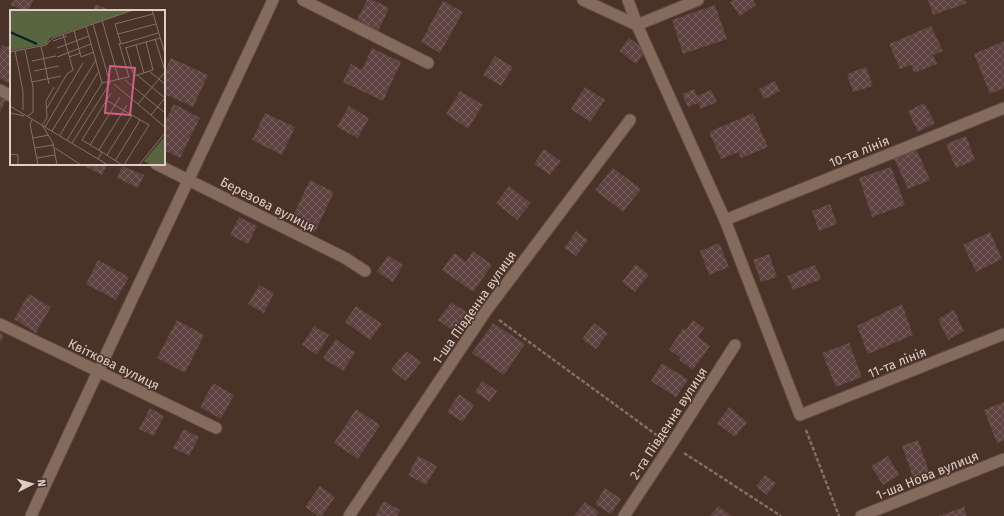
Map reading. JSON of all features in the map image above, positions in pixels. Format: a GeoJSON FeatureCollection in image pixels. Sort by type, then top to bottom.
{"type":"FeatureCollection","features":[{"type":"Feature","properties":{"kind":"street"},"geometry":{"type":"LineString","coordinates":[[31,516],[97,371],[190,180],[273,0]]}},
{"type":"Feature","properties":{"kind":"street"},"geometry":{"type":"LineString","coordinates":[[303,0],[428,63]]}},
{"type":"Feature","properties":{"kind":"street"},"geometry":{"type":"LineString","coordinates":[[583,0],[637,25],[698,0]]}},
{"type":"Feature","properties":{"kind":"street"},"geometry":{"type":"LineString","coordinates":[[628,0],[637,25],[725,220],[800,415]]}},
{"type":"Feature","properties":{"kind":"street"},"geometry":{"type":"LineString","coordinates":[[0,90],[10,95]]}},
{"type":"Feature","properties":{"kind":"street","name":"10-та лінія"},"geometry":{"type":"LineString","coordinates":[[725,220],[1004,108]]}},
{"type":"Feature","properties":{"kind":"street","name":"1-ша Південна вулиця"},"geometry":{"type":"LineString","coordinates":[[349,516],[486,311],[630,120]]}},
{"type":"Feature","properties":{"kind":"street","name":"Березова вулиця"},"geometry":{"type":"LineString","coordinates":[[158,165],[344,258],[365,271]]}},
{"type":"Feature","properties":{"kind":"street","name":"Квіткова вулиця"},"geometry":{"type":"LineString","coordinates":[[0,324],[216,428]]}},
{"type":"Feature","properties":{"kind":"street","name":"11-та лінія"},"geometry":{"type":"LineString","coordinates":[[800,415],[1004,334]]}},
{"type":"Feature","properties":{"kind":"street","name":"2-га Південна вулиця"},"geometry":{"type":"LineString","coordinates":[[624,516],[735,345]]}},
{"type":"Feature","properties":{"kind":"street","name":"1-ша Нова вулиця"},"geometry":{"type":"LineString","coordinates":[[861,516],[1004,459]]}},
{"type":"Feature","properties":{"kind":"path"},"geometry":{"type":"LineString","coordinates":[[486,311],[671,445],[781,516]]}},
{"type":"Feature","properties":{"kind":"path"},"geometry":{"type":"LineString","coordinates":[[800,415],[839,516]]}},
{"type":"Feature","properties":{"kind":"building"},"geometry":{"type":"Polygon","coordinates":[[[13,0],[33,0],[28,10],[23,10],[11,5],[13,0]]]}},
{"type":"Feature","properties":{"kind":"building"},"geometry":{"type":"Polygon","coordinates":[[[367,0],[373,0],[389,8],[378,31],[357,20],[367,0]]]}},
{"type":"Feature","properties":{"kind":"building"},"geometry":{"type":"Polygon","coordinates":[[[733,0],[753,0],[756,5],[740,16],[730,2],[733,0]]]}},
{"type":"Feature","properties":{"kind":"building"},"geometry":{"type":"Polygon","coordinates":[[[928,0],[965,0],[967,3],[933,15],[928,0]]]}},
{"type":"Feature","properties":{"kind":"building"},"geometry":{"type":"Polygon","coordinates":[[[443,1],[463,12],[440,53],[421,42],[443,1]]]}},
{"type":"Feature","properties":{"kind":"building"},"geometry":{"type":"Polygon","coordinates":[[[96,4],[109,10],[93,10],[96,4]]]}},
{"type":"Feature","properties":{"kind":"building"},"geometry":{"type":"Polygon","coordinates":[[[715,5],[727,39],[683,54],[672,20],[715,5]]]}},
{"type":"Feature","properties":{"kind":"building"},"geometry":{"type":"Polygon","coordinates":[[[931,26],[943,51],[933,55],[937,64],[914,73],[911,65],[900,69],[889,44],[931,26]]]}},
{"type":"Feature","properties":{"kind":"building"},"geometry":{"type":"Polygon","coordinates":[[[629,38],[646,51],[636,64],[619,51],[629,38]]]}},
{"type":"Feature","properties":{"kind":"building"},"geometry":{"type":"Polygon","coordinates":[[[1004,41],[1004,88],[990,94],[974,54],[1004,41]]]}},
{"type":"Feature","properties":{"kind":"building"},"geometry":{"type":"Polygon","coordinates":[[[2,45],[10,48],[10,84],[0,79],[0,50],[2,45]]]}},
{"type":"Feature","properties":{"kind":"building"},"geometry":{"type":"Polygon","coordinates":[[[372,48],[401,62],[383,101],[343,82],[351,64],[362,70],[372,48]]]}},
{"type":"Feature","properties":{"kind":"building"},"geometry":{"type":"Polygon","coordinates":[[[495,56],[513,67],[501,86],[483,75],[495,56]]]}},
{"type":"Feature","properties":{"kind":"building"},"geometry":{"type":"Polygon","coordinates":[[[171,58],[208,75],[193,107],[165,94],[165,71],[171,58]]]}},
{"type":"Feature","properties":{"kind":"building"},"geometry":{"type":"Polygon","coordinates":[[[866,67],[873,86],[853,92],[847,74],[866,67]]]}},
{"type":"Feature","properties":{"kind":"building"},"geometry":{"type":"Polygon","coordinates":[[[775,81],[780,91],[764,99],[759,89],[775,81]]]}},
{"type":"Feature","properties":{"kind":"building"},"geometry":{"type":"Polygon","coordinates":[[[585,87],[605,100],[590,122],[571,109],[585,87]]]}},
{"type":"Feature","properties":{"kind":"building"},"geometry":{"type":"Polygon","coordinates":[[[694,89],[697,96],[711,90],[717,102],[701,109],[698,103],[688,107],[682,94],[694,89]]]}},
{"type":"Feature","properties":{"kind":"building"},"geometry":{"type":"Polygon","coordinates":[[[460,91],[483,105],[468,129],[446,114],[460,91]]]}},
{"type":"Feature","properties":{"kind":"building"},"geometry":{"type":"Polygon","coordinates":[[[0,97],[6,100],[0,112],[0,97]]]}},
{"type":"Feature","properties":{"kind":"building"},"geometry":{"type":"Polygon","coordinates":[[[924,103],[935,123],[918,132],[908,111],[924,103]]]}},
{"type":"Feature","properties":{"kind":"building"},"geometry":{"type":"Polygon","coordinates":[[[174,104],[200,118],[180,158],[165,150],[165,120],[174,104]]]}},
{"type":"Feature","properties":{"kind":"building"},"geometry":{"type":"Polygon","coordinates":[[[349,106],[369,118],[358,138],[337,127],[349,106]]]}},
{"type":"Feature","properties":{"kind":"building"},"geometry":{"type":"Polygon","coordinates":[[[265,113],[295,127],[282,155],[252,140],[265,113]]]}},
{"type":"Feature","properties":{"kind":"building"},"geometry":{"type":"Polygon","coordinates":[[[753,113],[768,147],[741,158],[738,152],[721,159],[709,132],[753,113]]]}},
{"type":"Feature","properties":{"kind":"building"},"geometry":{"type":"Polygon","coordinates":[[[966,136],[975,160],[956,168],[946,144],[966,136]]]}},
{"type":"Feature","properties":{"kind":"building"},"geometry":{"type":"Polygon","coordinates":[[[915,146],[930,180],[908,189],[893,156],[915,146]]]}},
{"type":"Feature","properties":{"kind":"building"},"geometry":{"type":"Polygon","coordinates":[[[544,149],[561,161],[550,175],[534,164],[544,149]]]}},
{"type":"Feature","properties":{"kind":"building"},"geometry":{"type":"Polygon","coordinates":[[[87,165],[107,165],[102,175],[86,167],[87,165]]]}},
{"type":"Feature","properties":{"kind":"building"},"geometry":{"type":"Polygon","coordinates":[[[122,166],[144,175],[138,188],[117,178],[122,166]]]}},
{"type":"Feature","properties":{"kind":"building"},"geometry":{"type":"Polygon","coordinates":[[[891,167],[905,205],[872,217],[859,178],[891,167]]]}},
{"type":"Feature","properties":{"kind":"building"},"geometry":{"type":"Polygon","coordinates":[[[613,168],[641,189],[623,212],[595,190],[613,168]]]}},
{"type":"Feature","properties":{"kind":"building"},"geometry":{"type":"Polygon","coordinates":[[[310,180],[334,192],[315,232],[291,220],[310,180]]]}},
{"type":"Feature","properties":{"kind":"building"},"geometry":{"type":"Polygon","coordinates":[[[509,186],[531,203],[517,220],[496,203],[509,186]]]}},
{"type":"Feature","properties":{"kind":"building"},"geometry":{"type":"Polygon","coordinates":[[[830,204],[837,224],[819,231],[812,211],[830,204]]]}},
{"type":"Feature","properties":{"kind":"building"},"geometry":{"type":"Polygon","coordinates":[[[239,217],[257,226],[248,244],[230,235],[239,217]]]}},
{"type":"Feature","properties":{"kind":"building"},"geometry":{"type":"Polygon","coordinates":[[[576,231],[588,240],[576,256],[564,248],[576,231]]]}},
{"type":"Feature","properties":{"kind":"building"},"geometry":{"type":"Polygon","coordinates":[[[990,232],[1002,259],[976,272],[963,245],[990,232]]]}},
{"type":"Feature","properties":{"kind":"building"},"geometry":{"type":"Polygon","coordinates":[[[719,243],[729,267],[709,275],[700,251],[719,243]]]}},
{"type":"Feature","properties":{"kind":"building"},"geometry":{"type":"Polygon","coordinates":[[[473,251],[492,265],[473,292],[442,270],[454,253],[466,262],[473,251]]]}},
{"type":"Feature","properties":{"kind":"building"},"geometry":{"type":"Polygon","coordinates":[[[769,254],[777,277],[761,282],[753,260],[769,254]]]}},
{"type":"Feature","properties":{"kind":"building"},"geometry":{"type":"Polygon","coordinates":[[[388,255],[403,265],[393,282],[377,272],[388,255]]]}},
{"type":"Feature","properties":{"kind":"building"},"geometry":{"type":"Polygon","coordinates":[[[98,260],[129,277],[116,300],[86,284],[98,260]]]}},
{"type":"Feature","properties":{"kind":"building"},"geometry":{"type":"Polygon","coordinates":[[[636,264],[649,275],[635,292],[622,282],[636,264]]]}},
{"type":"Feature","properties":{"kind":"building"},"geometry":{"type":"Polygon","coordinates":[[[815,265],[821,279],[793,290],[787,276],[815,265]]]}},
{"type":"Feature","properties":{"kind":"building"},"geometry":{"type":"Polygon","coordinates":[[[259,285],[274,293],[264,313],[248,304],[259,285]]]}},
{"type":"Feature","properties":{"kind":"building"},"geometry":{"type":"Polygon","coordinates":[[[29,294],[51,307],[36,333],[14,319],[29,294]]]}},
{"type":"Feature","properties":{"kind":"building"},"geometry":{"type":"Polygon","coordinates":[[[451,302],[468,313],[455,332],[438,320],[451,302]]]}},
{"type":"Feature","properties":{"kind":"building"},"geometry":{"type":"Polygon","coordinates":[[[902,304],[913,335],[868,354],[857,326],[902,304]]]}},
{"type":"Feature","properties":{"kind":"building"},"geometry":{"type":"Polygon","coordinates":[[[356,306],[382,324],[370,340],[345,322],[356,306]]]}},
{"type":"Feature","properties":{"kind":"building"},"geometry":{"type":"Polygon","coordinates":[[[954,310],[964,331],[948,340],[938,319],[954,310]]]}},
{"type":"Feature","properties":{"kind":"building"},"geometry":{"type":"Polygon","coordinates":[[[177,320],[204,335],[185,373],[157,358],[177,320]]]}},
{"type":"Feature","properties":{"kind":"building"},"geometry":{"type":"Polygon","coordinates":[[[693,320],[704,328],[698,337],[710,346],[693,370],[679,360],[681,358],[669,350],[683,328],[686,330],[693,320]]]}},
{"type":"Feature","properties":{"kind":"building"},"geometry":{"type":"Polygon","coordinates":[[[493,323],[525,344],[504,375],[472,353],[493,323]]]}},
{"type":"Feature","properties":{"kind":"building"},"geometry":{"type":"Polygon","coordinates":[[[594,323],[608,333],[596,349],[582,339],[594,323]]]}},
{"type":"Feature","properties":{"kind":"building"},"geometry":{"type":"Polygon","coordinates":[[[314,326],[329,335],[317,355],[302,345],[314,326]]]}},
{"type":"Feature","properties":{"kind":"building"},"geometry":{"type":"Polygon","coordinates":[[[0,333],[4,336],[0,343],[0,333]]]}},
{"type":"Feature","properties":{"kind":"building"},"geometry":{"type":"Polygon","coordinates":[[[336,339],[355,353],[343,371],[323,358],[336,339]]]}},
{"type":"Feature","properties":{"kind":"building"},"geometry":{"type":"Polygon","coordinates":[[[849,343],[862,377],[836,387],[822,353],[849,343]]]}},
{"type":"Feature","properties":{"kind":"building"},"geometry":{"type":"Polygon","coordinates":[[[406,351],[421,362],[406,381],[391,370],[406,351]]]}},
{"type":"Feature","properties":{"kind":"building"},"geometry":{"type":"Polygon","coordinates":[[[662,363],[688,380],[676,397],[651,381],[662,363]]]}},
{"type":"Feature","properties":{"kind":"building"},"geometry":{"type":"Polygon","coordinates":[[[482,381],[497,391],[490,402],[475,392],[482,381]]]}},
{"type":"Feature","properties":{"kind":"building"},"geometry":{"type":"Polygon","coordinates":[[[213,383],[234,395],[221,419],[200,407],[213,383]]]}},
{"type":"Feature","properties":{"kind":"building"},"geometry":{"type":"Polygon","coordinates":[[[459,394],[474,405],[463,422],[447,412],[459,394]]]}},
{"type":"Feature","properties":{"kind":"building"},"geometry":{"type":"Polygon","coordinates":[[[1004,402],[1004,440],[997,443],[984,410],[1004,402]]]}},
{"type":"Feature","properties":{"kind":"building"},"geometry":{"type":"Polygon","coordinates":[[[729,407],[747,422],[735,437],[717,423],[729,407]]]}},
{"type":"Feature","properties":{"kind":"building"},"geometry":{"type":"Polygon","coordinates":[[[150,408],[164,416],[154,436],[139,429],[150,408]]]}},
{"type":"Feature","properties":{"kind":"building"},"geometry":{"type":"Polygon","coordinates":[[[356,409],[380,425],[358,459],[334,443],[356,409]]]}},
{"type":"Feature","properties":{"kind":"building"},"geometry":{"type":"Polygon","coordinates":[[[184,429],[199,437],[189,456],[173,448],[184,429]]]}},
{"type":"Feature","properties":{"kind":"building"},"geometry":{"type":"Polygon","coordinates":[[[918,440],[930,474],[914,480],[902,446],[918,440]]]}},
{"type":"Feature","properties":{"kind":"building"},"geometry":{"type":"Polygon","coordinates":[[[418,456],[437,466],[426,485],[408,475],[418,456]]]}},
{"type":"Feature","properties":{"kind":"building"},"geometry":{"type":"Polygon","coordinates":[[[888,456],[899,475],[883,485],[871,466],[888,456]]]}},
{"type":"Feature","properties":{"kind":"building"},"geometry":{"type":"Polygon","coordinates":[[[765,475],[776,483],[767,495],[756,486],[765,475]]]}},
{"type":"Feature","properties":{"kind":"building"},"geometry":{"type":"Polygon","coordinates":[[[320,486],[335,497],[322,516],[318,516],[305,507],[320,486]]]}},
{"type":"Feature","properties":{"kind":"building"},"geometry":{"type":"Polygon","coordinates":[[[605,488],[621,499],[611,514],[595,504],[605,488]]]}},
{"type":"Feature","properties":{"kind":"building"},"geometry":{"type":"Polygon","coordinates":[[[384,501],[400,510],[397,516],[375,516],[384,501]]]}},
{"type":"Feature","properties":{"kind":"building"},"geometry":{"type":"Polygon","coordinates":[[[585,502],[599,512],[596,516],[574,516],[585,502]]]}},
{"type":"Feature","properties":{"kind":"building"},"geometry":{"type":"Polygon","coordinates":[[[718,506],[732,516],[710,516],[718,506]]]}},
{"type":"Feature","properties":{"kind":"building"},"geometry":{"type":"Polygon","coordinates":[[[964,507],[967,516],[939,516],[964,507]]]}}]}
